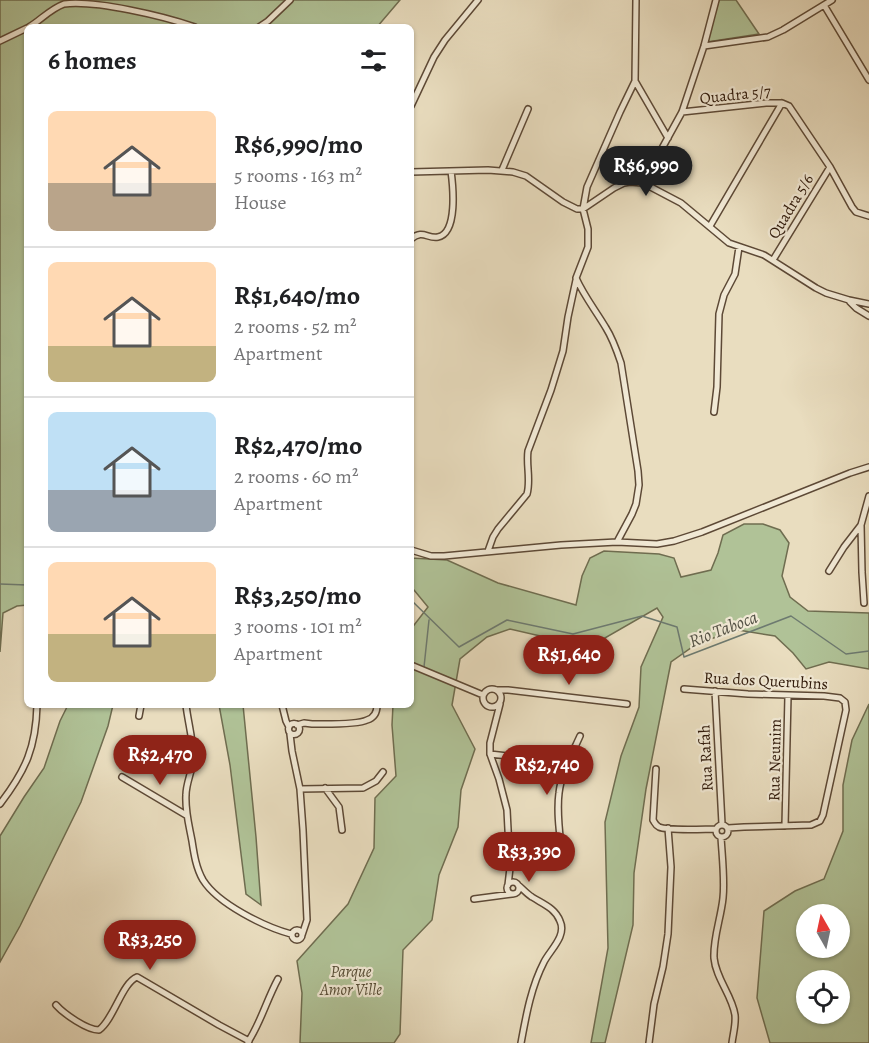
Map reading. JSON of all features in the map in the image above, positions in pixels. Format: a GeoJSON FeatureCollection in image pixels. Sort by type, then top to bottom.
{"type":"FeatureCollection","features":[{"type":"Feature","properties":{"kind":"street"},"geometry":{"type":"LineString","coordinates":[[34,24],[60,5],[89,0],[136,9],[185,24]]}},
{"type":"Feature","properties":{"kind":"street"},"geometry":{"type":"LineString","coordinates":[[264,24],[290,0]]}},
{"type":"Feature","properties":{"kind":"street"},"geometry":{"type":"LineString","coordinates":[[414,100],[440,49],[478,0]]}},
{"type":"Feature","properties":{"kind":"street"},"geometry":{"type":"LineString","coordinates":[[488,551],[498,529],[527,494],[529,486],[528,451],[563,351],[576,278],[588,247],[588,229],[583,208],[587,187],[635,81],[636,0]]}},
{"type":"Feature","properties":{"kind":"street"},"geometry":{"type":"LineString","coordinates":[[643,183],[682,112],[704,46],[716,0]]}},
{"type":"Feature","properties":{"kind":"street"},"geometry":{"type":"LineString","coordinates":[[704,46],[768,37],[832,0]]}},
{"type":"Feature","properties":{"kind":"street"},"geometry":{"type":"LineString","coordinates":[[824,5],[868,75]]}},
{"type":"Feature","properties":{"kind":"street"},"geometry":{"type":"LineString","coordinates":[[0,41],[24,30]]}},
{"type":"Feature","properties":{"kind":"street"},"geometry":{"type":"LineString","coordinates":[[635,81],[668,138]]}},
{"type":"Feature","properties":{"kind":"street"},"geometry":{"type":"LineString","coordinates":[[710,226],[782,103]]}},
{"type":"Feature","properties":{"kind":"street","name":"Quadra 5/7"},"geometry":{"type":"LineString","coordinates":[[682,112],[782,103],[789,106],[830,167],[855,212],[869,216]]}},
{"type":"Feature","properties":{"kind":"street"},"geometry":{"type":"LineString","coordinates":[[502,171],[528,109]]}},
{"type":"Feature","properties":{"kind":"street","name":"Quadra 5/6"},"geometry":{"type":"LineString","coordinates":[[773,260],[830,167]]}},
{"type":"Feature","properties":{"kind":"street"},"geometry":{"type":"LineString","coordinates":[[414,237],[426,234],[437,237],[445,233],[453,208],[451,171]]}},
{"type":"Feature","properties":{"kind":"street"},"geometry":{"type":"LineString","coordinates":[[414,172],[502,171],[526,176],[571,207],[583,208],[624,183],[643,183],[681,203],[729,243],[773,260],[826,293],[869,304]]}},
{"type":"Feature","properties":{"kind":"street"},"geometry":{"type":"LineString","coordinates":[[714,412],[719,314],[724,295],[735,274],[739,247]]}},
{"type":"Feature","properties":{"kind":"street"},"geometry":{"type":"LineString","coordinates":[[576,278],[582,292],[607,329],[621,363],[635,453],[638,494],[632,514],[617,542]]}},
{"type":"Feature","properties":{"kind":"street"},"geometry":{"type":"LineString","coordinates":[[849,300],[856,308],[869,316]]}},
{"type":"Feature","properties":{"kind":"street"},"geometry":{"type":"LineString","coordinates":[[414,551],[431,556],[444,556],[561,545],[617,542],[657,544],[674,541],[869,467]]}},
{"type":"Feature","properties":{"kind":"street"},"geometry":{"type":"LineString","coordinates":[[864,603],[861,525],[869,496]]}},
{"type":"Feature","properties":{"kind":"street"},"geometry":{"type":"LineString","coordinates":[[829,571],[861,525]]}},
{"type":"Feature","properties":{"kind":"street"},"geometry":{"type":"LineString","coordinates":[[861,553],[869,554]]}},
{"type":"Feature","properties":{"kind":"street"},"geometry":{"type":"LineString","coordinates":[[414,666],[483,695]]}},
{"type":"Feature","properties":{"kind":"street"},"geometry":{"type":"LineString","coordinates":[[497,718],[492,708],[485,705],[483,701],[483,695],[489,689],[627,704]]}},
{"type":"Feature","properties":{"kind":"street","name":"Rua dos Querubins"},"geometry":{"type":"LineString","coordinates":[[684,689],[840,698],[845,702],[822,818],[818,823],[728,828]]}},
{"type":"Feature","properties":{"kind":"street"},"geometry":{"type":"LineString","coordinates":[[497,690],[501,701]]}},
{"type":"Feature","properties":{"kind":"street"},"geometry":{"type":"LineString","coordinates":[[508,690],[501,701],[490,743],[490,754],[507,810],[510,868],[508,892],[531,897]]}},
{"type":"Feature","properties":{"kind":"street","name":"Rua Rafah"},"geometry":{"type":"LineString","coordinates":[[715,691],[722,824]]}},
{"type":"Feature","properties":{"kind":"street","name":"Rua Neunim"},"geometry":{"type":"LineString","coordinates":[[785,826],[788,696]]}},
{"type":"Feature","properties":{"kind":"street"},"geometry":{"type":"LineString","coordinates":[[492,708],[501,701]]}},
{"type":"Feature","properties":{"kind":"street"},"geometry":{"type":"LineString","coordinates":[[0,804],[29,755],[36,730],[37,708]]}},
{"type":"Feature","properties":{"kind":"street"},"geometry":{"type":"LineString","coordinates":[[139,716],[140,708]]}},
{"type":"Feature","properties":{"kind":"street"},"geometry":{"type":"LineString","coordinates":[[186,708],[193,760],[186,788],[186,815],[194,858],[204,881],[228,904],[246,915],[277,930],[294,932]]}},
{"type":"Feature","properties":{"kind":"street"},"geometry":{"type":"LineString","coordinates":[[283,708],[285,718],[292,727],[292,735],[312,724]]}},
{"type":"Feature","properties":{"kind":"street"},"geometry":{"type":"LineString","coordinates":[[292,727],[304,723],[366,721],[374,716],[377,708]]}},
{"type":"Feature","properties":{"kind":"street"},"geometry":{"type":"LineString","coordinates":[[292,727],[299,728],[292,751]]}},
{"type":"Feature","properties":{"kind":"street"},"geometry":{"type":"LineString","coordinates":[[292,727],[292,751],[300,789],[307,914],[302,935],[296,940],[292,937],[294,932],[307,914]]}},
{"type":"Feature","properties":{"kind":"street"},"geometry":{"type":"LineString","coordinates":[[563,864],[559,794],[568,763],[580,736]]}},
{"type":"Feature","properties":{"kind":"street"},"geometry":{"type":"LineString","coordinates":[[490,754],[568,763]]}},
{"type":"Feature","properties":{"kind":"street"},"geometry":{"type":"LineString","coordinates":[[656,769],[653,820],[656,825],[660,828],[715,829],[722,824],[728,828],[727,835],[717,836],[715,829]]}},
{"type":"Feature","properties":{"kind":"street"},"geometry":{"type":"LineString","coordinates":[[300,789],[363,788],[376,780],[383,772]]}},
{"type":"Feature","properties":{"kind":"street"},"geometry":{"type":"LineString","coordinates":[[122,777],[186,815]]}},
{"type":"Feature","properties":{"kind":"street"},"geometry":{"type":"LineString","coordinates":[[325,788],[339,807],[342,830]]}},
{"type":"Feature","properties":{"kind":"street"},"geometry":{"type":"LineString","coordinates":[[649,1043],[668,934],[670,876],[668,828]]}},
{"type":"Feature","properties":{"kind":"street"},"geometry":{"type":"LineString","coordinates":[[721,837],[723,898],[714,955],[717,975],[735,1013],[732,1043]]}},
{"type":"Feature","properties":{"kind":"street"},"geometry":{"type":"LineString","coordinates":[[474,899],[514,894],[518,890],[510,868]]}},
{"type":"Feature","properties":{"kind":"street"},"geometry":{"type":"LineString","coordinates":[[498,896],[513,882],[531,897],[549,907],[560,921],[562,931],[538,974],[521,1043]]}},
{"type":"Feature","properties":{"kind":"street"},"geometry":{"type":"LineString","coordinates":[[56,1005],[68,1017],[93,1030],[99,1030],[110,1017],[130,981],[137,977],[248,1042],[278,979]]}},
{"type":"Feature","properties":{"kind":"green space"},"geometry":{"type":"Polygon","coordinates":[[[0,0],[400,0],[380,24],[24,24],[24,605],[3,613],[0,652],[0,0]]]}},
{"type":"Feature","properties":{"kind":"green space"},"geometry":{"type":"Polygon","coordinates":[[[719,0],[736,0],[759,34],[707,42],[719,0]]]}},
{"type":"Feature","properties":{"kind":"green space","name":"Parque Amor Ville"},"geometry":{"type":"Polygon","coordinates":[[[744,524],[763,524],[780,530],[789,543],[782,576],[790,597],[808,611],[869,613],[869,669],[829,662],[806,669],[775,636],[738,630],[698,643],[671,662],[646,789],[634,873],[633,925],[605,1043],[591,1043],[608,948],[605,822],[621,756],[639,707],[641,667],[663,617],[657,608],[598,642],[562,641],[510,629],[487,637],[460,659],[452,705],[475,749],[461,790],[458,827],[439,875],[432,920],[403,950],[400,1034],[394,1043],[300,1043],[302,993],[297,961],[348,904],[374,848],[375,798],[396,776],[393,708],[414,708],[414,625],[428,607],[414,590],[414,558],[447,560],[498,583],[576,605],[582,576],[590,558],[604,551],[659,554],[674,558],[681,577],[711,570],[723,535],[744,524]]]}},
{"type":"Feature","properties":{"kind":"green space"},"geometry":{"type":"Polygon","coordinates":[[[869,704],[869,1043],[770,1043],[757,998],[764,911],[795,891],[824,879],[843,831],[843,785],[852,740],[869,704]]]}},
{"type":"Feature","properties":{"kind":"green space"},"geometry":{"type":"Polygon","coordinates":[[[66,708],[112,708],[81,802],[0,962],[0,836],[44,768],[66,708]]]}},
{"type":"Feature","properties":{"kind":"green space"},"geometry":{"type":"Polygon","coordinates":[[[220,708],[243,708],[261,905],[246,894],[230,765],[220,708]]]}},
{"type":"Feature","properties":{"kind":"waterway","name":"Rio Taboca"},"geometry":{"type":"LineString","coordinates":[[0,584],[24,585]]}},
{"type":"Feature","properties":{"kind":"waterway","name":"Rio Taboca"},"geometry":{"type":"LineString","coordinates":[[414,603],[459,647],[507,620],[573,634],[642,616],[677,627],[684,657],[791,616],[846,654],[869,651]]}},
{"type":"Feature","properties":{"kind":"waterway"},"geometry":{"type":"LineString","coordinates":[[424,667],[429,620]]}}]}
